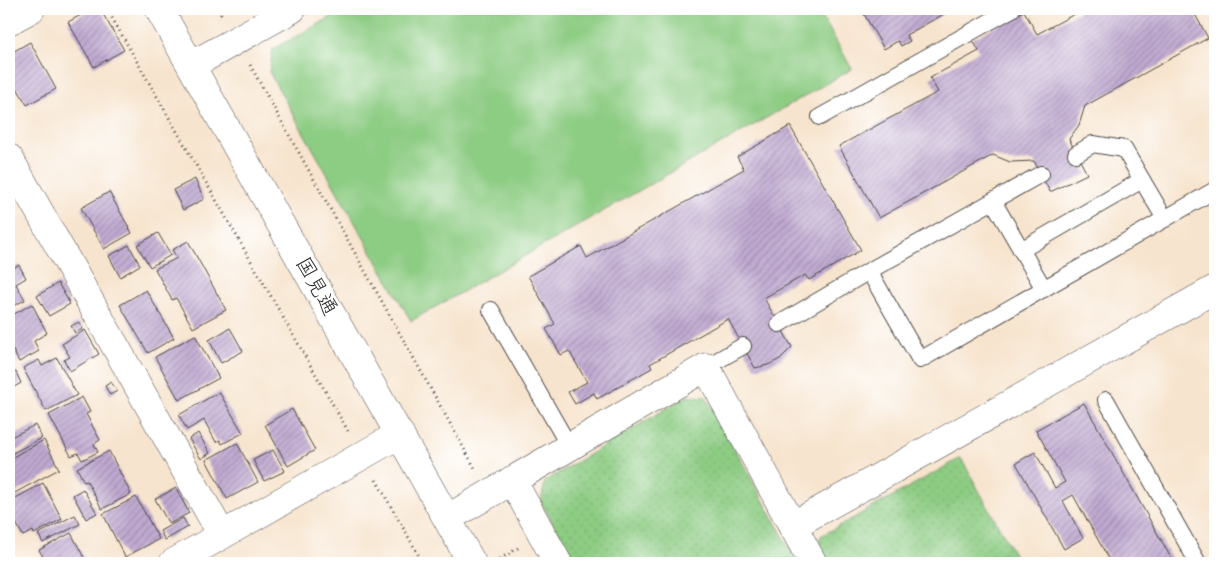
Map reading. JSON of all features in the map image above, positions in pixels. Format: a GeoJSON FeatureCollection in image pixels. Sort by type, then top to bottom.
{"type":"FeatureCollection","features":[{"type":"Feature","properties":{"kind":"street"},"geometry":{"type":"LineString","coordinates":[[9,21],[30,9]]}},
{"type":"Feature","properties":{"kind":"street","name":"国見通"},"geometry":{"type":"LineString","coordinates":[[160,9],[472,563]]}},
{"type":"Feature","properties":{"kind":"street"},"geometry":{"type":"LineString","coordinates":[[192,65],[292,9]]}},
{"type":"Feature","properties":{"kind":"street"},"geometry":{"type":"LineString","coordinates":[[9,158],[222,535]]}},
{"type":"Feature","properties":{"kind":"street"},"geometry":{"type":"LineString","coordinates":[[792,526],[1215,289]]}},
{"type":"Feature","properties":{"kind":"street"},"geometry":{"type":"LineString","coordinates":[[448,518],[568,446],[706,367],[813,563]]}},
{"type":"Feature","properties":{"kind":"street"},"geometry":{"type":"LineString","coordinates":[[173,563],[400,434]]}},
{"type":"Feature","properties":{"kind":"street"},"geometry":{"type":"LineString","coordinates":[[501,487],[558,563]]}},
{"type":"Feature","properties":{"kind":"lane"},"geometry":{"type":"LineString","coordinates":[[820,117],[1012,9]]}},
{"type":"Feature","properties":{"kind":"lane"},"geometry":{"type":"LineString","coordinates":[[1076,154],[1093,144],[1124,149],[1165,220]]}},
{"type":"Feature","properties":{"kind":"lane"},"geometry":{"type":"LineString","coordinates":[[779,324],[1041,174]]}},
{"type":"Feature","properties":{"kind":"lane"},"geometry":{"type":"LineString","coordinates":[[1021,250],[1142,180]]}},
{"type":"Feature","properties":{"kind":"lane"},"geometry":{"type":"LineString","coordinates":[[869,271],[920,360],[1215,190]]}},
{"type":"Feature","properties":{"kind":"lane"},"geometry":{"type":"LineString","coordinates":[[993,201],[1044,289]]}},
{"type":"Feature","properties":{"kind":"lane"},"geometry":{"type":"LineString","coordinates":[[491,310],[568,446]]}},
{"type":"Feature","properties":{"kind":"lane"},"geometry":{"type":"LineString","coordinates":[[706,367],[743,346]]}},
{"type":"Feature","properties":{"kind":"lane"},"geometry":{"type":"LineString","coordinates":[[1106,400],[1198,563]]}},
{"type":"Feature","properties":{"kind":"path"},"geometry":{"type":"LineString","coordinates":[[107,9],[423,563]]}},
{"type":"Feature","properties":{"kind":"path"},"geometry":{"type":"LineString","coordinates":[[218,9],[501,487]]}},
{"type":"Feature","properties":{"kind":"path"},"geometry":{"type":"LineString","coordinates":[[492,563],[521,547]]}},
{"type":"Feature","properties":{"kind":"green space"},"geometry":{"type":"Polygon","coordinates":[[[346,9],[818,9],[852,69],[411,321],[269,72],[273,49],[346,9]]]}},
{"type":"Feature","properties":{"kind":"green space"},"geometry":{"type":"Polygon","coordinates":[[[687,396],[706,397],[798,563],[575,563],[541,502],[545,481],[687,396]]]}},
{"type":"Feature","properties":{"kind":"green space"},"geometry":{"type":"Polygon","coordinates":[[[961,458],[1019,563],[826,563],[817,547],[821,536],[961,458]]]}},
{"type":"Feature","properties":{"kind":"building"},"geometry":{"type":"Polygon","coordinates":[[[92,9],[100,9],[124,50],[94,67],[68,22],[92,9]]]}},
{"type":"Feature","properties":{"kind":"building"},"geometry":{"type":"Polygon","coordinates":[[[861,9],[953,9],[906,35],[910,41],[901,46],[898,41],[884,49],[861,9]]]}},
{"type":"Feature","properties":{"kind":"building"},"geometry":{"type":"Polygon","coordinates":[[[1084,9],[1192,9],[1208,38],[1085,106],[1079,125],[1069,139],[1087,174],[1050,192],[1034,161],[1010,162],[993,155],[879,218],[839,146],[938,92],[930,78],[979,51],[972,39],[1024,11],[1037,34],[1084,9]]]}},
{"type":"Feature","properties":{"kind":"building"},"geometry":{"type":"Polygon","coordinates":[[[30,42],[56,89],[27,105],[17,88],[9,93],[9,54],[30,42]]]}},
{"type":"Feature","properties":{"kind":"building"},"geometry":{"type":"Polygon","coordinates":[[[790,126],[861,250],[809,280],[805,275],[764,298],[792,347],[780,359],[768,365],[755,368],[728,319],[650,364],[652,368],[597,399],[594,393],[575,404],[568,392],[587,382],[569,351],[561,355],[546,329],[555,324],[528,276],[581,246],[587,258],[744,169],[737,157],[790,126]]]}},
{"type":"Feature","properties":{"kind":"building"},"geometry":{"type":"Polygon","coordinates":[[[195,179],[204,199],[183,210],[173,190],[195,179]]]}},
{"type":"Feature","properties":{"kind":"building"},"geometry":{"type":"Polygon","coordinates":[[[109,192],[132,233],[104,249],[81,208],[109,192]]]}},
{"type":"Feature","properties":{"kind":"building"},"geometry":{"type":"Polygon","coordinates":[[[158,233],[171,255],[150,267],[137,245],[158,233]]]}},
{"type":"Feature","properties":{"kind":"building"},"geometry":{"type":"Polygon","coordinates":[[[188,241],[226,310],[193,328],[176,298],[172,300],[155,269],[177,258],[172,250],[188,241]]]}},
{"type":"Feature","properties":{"kind":"building"},"geometry":{"type":"Polygon","coordinates":[[[129,245],[140,265],[120,277],[109,256],[129,245]]]}},
{"type":"Feature","properties":{"kind":"building"},"geometry":{"type":"Polygon","coordinates":[[[19,265],[26,278],[16,284],[25,300],[9,308],[9,270],[19,265]]]}},
{"type":"Feature","properties":{"kind":"building"},"geometry":{"type":"Polygon","coordinates":[[[58,283],[70,304],[49,316],[37,296],[58,283]]]}},
{"type":"Feature","properties":{"kind":"building"},"geometry":{"type":"Polygon","coordinates":[[[146,290],[174,338],[148,353],[120,305],[146,290]]]}},
{"type":"Feature","properties":{"kind":"building"},"geometry":{"type":"Polygon","coordinates":[[[32,304],[47,333],[34,341],[39,351],[19,362],[9,343],[9,317],[32,304]]]}},
{"type":"Feature","properties":{"kind":"building"},"geometry":{"type":"Polygon","coordinates":[[[79,322],[83,329],[75,333],[71,326],[79,322]]]}},
{"type":"Feature","properties":{"kind":"building"},"geometry":{"type":"Polygon","coordinates":[[[230,328],[243,351],[221,363],[209,340],[230,328]]]}},
{"type":"Feature","properties":{"kind":"building"},"geometry":{"type":"Polygon","coordinates":[[[85,330],[99,354],[70,371],[64,360],[70,357],[62,344],[85,330]]]}},
{"type":"Feature","properties":{"kind":"building"},"geometry":{"type":"Polygon","coordinates":[[[195,335],[219,378],[179,400],[155,357],[195,335]]]}},
{"type":"Feature","properties":{"kind":"building"},"geometry":{"type":"Polygon","coordinates":[[[57,358],[77,395],[46,411],[23,368],[39,360],[42,366],[57,358]]]}},
{"type":"Feature","properties":{"kind":"building"},"geometry":{"type":"Polygon","coordinates":[[[16,372],[21,383],[9,390],[9,375],[16,372]]]}},
{"type":"Feature","properties":{"kind":"building"},"geometry":{"type":"Polygon","coordinates":[[[111,382],[117,391],[110,395],[105,386],[111,382]]]}},
{"type":"Feature","properties":{"kind":"building"},"geometry":{"type":"Polygon","coordinates":[[[219,392],[243,433],[222,444],[220,440],[216,442],[204,420],[187,430],[179,415],[219,392]]]}},
{"type":"Feature","properties":{"kind":"building"},"geometry":{"type":"Polygon","coordinates":[[[82,397],[90,412],[86,414],[100,440],[94,444],[98,452],[82,460],[78,453],[71,456],[49,415],[82,397]]]}},
{"type":"Feature","properties":{"kind":"building"},"geometry":{"type":"Polygon","coordinates":[[[1084,403],[1174,563],[1111,563],[1073,495],[1063,501],[1083,538],[1064,549],[1016,463],[1035,452],[1055,488],[1065,482],[1036,430],[1084,403]]]}},
{"type":"Feature","properties":{"kind":"building"},"geometry":{"type":"Polygon","coordinates":[[[292,409],[315,450],[288,466],[265,425],[292,409]]]}},
{"type":"Feature","properties":{"kind":"building"},"geometry":{"type":"Polygon","coordinates":[[[35,425],[42,438],[9,455],[9,438],[35,425]]]}},
{"type":"Feature","properties":{"kind":"building"},"geometry":{"type":"Polygon","coordinates":[[[198,433],[210,453],[201,459],[189,439],[198,433]]]}},
{"type":"Feature","properties":{"kind":"building"},"geometry":{"type":"Polygon","coordinates":[[[44,440],[59,469],[9,496],[9,459],[44,440]]]}},
{"type":"Feature","properties":{"kind":"building"},"geometry":{"type":"Polygon","coordinates":[[[237,443],[258,482],[227,499],[206,460],[237,443]]]}},
{"type":"Feature","properties":{"kind":"building"},"geometry":{"type":"Polygon","coordinates":[[[273,450],[285,471],[264,481],[253,460],[273,450]]]}},
{"type":"Feature","properties":{"kind":"building"},"geometry":{"type":"Polygon","coordinates":[[[109,451],[131,494],[102,509],[87,481],[84,482],[77,468],[109,451]]]}},
{"type":"Feature","properties":{"kind":"building"},"geometry":{"type":"Polygon","coordinates":[[[43,483],[62,519],[34,534],[33,531],[23,536],[9,510],[9,502],[43,483]]]}},
{"type":"Feature","properties":{"kind":"building"},"geometry":{"type":"Polygon","coordinates":[[[176,488],[189,513],[169,524],[155,499],[176,488]]]}},
{"type":"Feature","properties":{"kind":"building"},"geometry":{"type":"Polygon","coordinates":[[[83,489],[97,513],[86,519],[73,495],[83,489]]]}},
{"type":"Feature","properties":{"kind":"building"},"geometry":{"type":"Polygon","coordinates":[[[136,497],[159,539],[125,557],[103,514],[136,497]]]}},
{"type":"Feature","properties":{"kind":"building"},"geometry":{"type":"Polygon","coordinates":[[[75,515],[80,524],[43,543],[38,534],[75,515]]]}},
{"type":"Feature","properties":{"kind":"building"},"geometry":{"type":"Polygon","coordinates":[[[183,518],[188,527],[165,540],[160,531],[183,518]]]}},
{"type":"Feature","properties":{"kind":"building"},"geometry":{"type":"Polygon","coordinates":[[[71,533],[87,563],[47,563],[39,550],[71,533]]]}}]}
